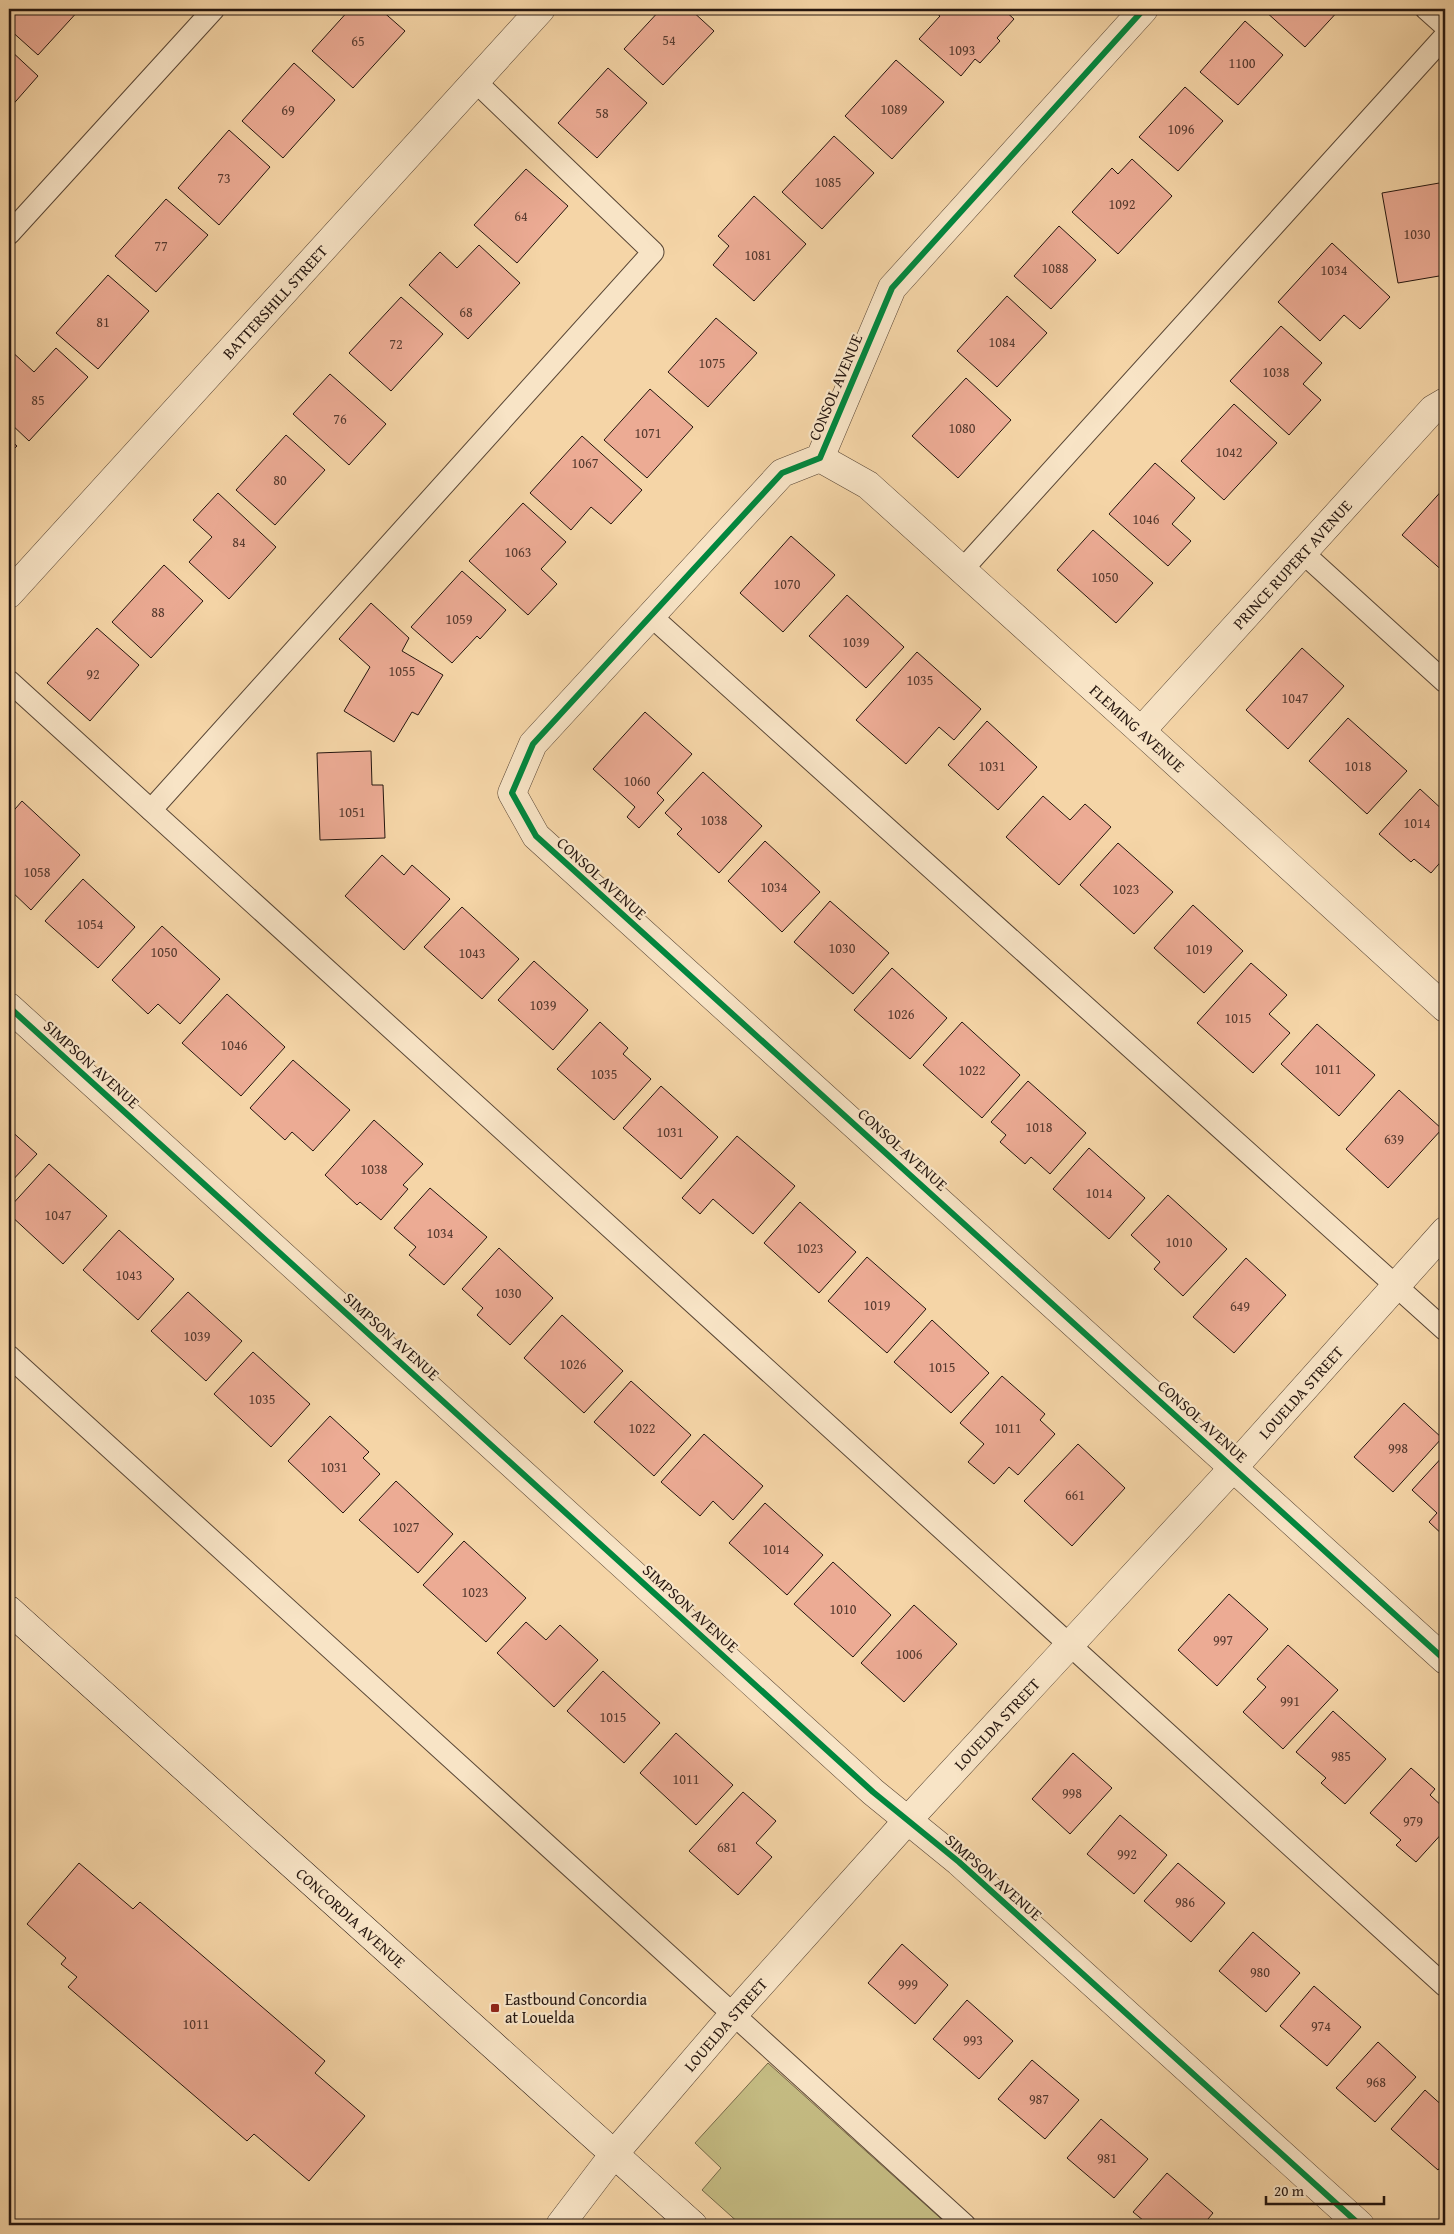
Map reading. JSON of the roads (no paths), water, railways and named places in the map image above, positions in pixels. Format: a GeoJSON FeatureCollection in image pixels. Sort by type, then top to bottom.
{"type":"FeatureCollection","features":[{"type":"Feature","properties":{"kind":"street","name":"BATTERSHILL STREET"},"geometry":{"type":"LineString","coordinates":[[9,594],[541,9]]}},
{"type":"Feature","properties":{"kind":"street","name":"CONSOL AVENUE"},"geometry":{"type":"LineString","coordinates":[[1144,9],[892,288],[820,458],[782,473],[533,744],[512,793],[536,836],[1445,1660]]}},
{"type":"Feature","properties":{"kind":"street","name":"PRINCE RUPERT AVENUE"},"geometry":{"type":"LineString","coordinates":[[1141,731],[1433,409],[1445,402]]}},
{"type":"Feature","properties":{"kind":"street","name":"FLEMING AVENUE"},"geometry":{"type":"LineString","coordinates":[[820,458],[868,485],[1445,1008]]}},
{"type":"Feature","properties":{"kind":"street","name":"SIMPSON AVENUE"},"geometry":{"type":"LineString","coordinates":[[9,1007],[907,1821],[959,1862],[1360,2225]]}},
{"type":"Feature","properties":{"kind":"street","name":"LOUELDA STREET"},"geometry":{"type":"LineString","coordinates":[[560,2225],[614,2154],[733,2015],[907,1821],[1234,1467],[1445,1231]]}},
{"type":"Feature","properties":{"kind":"street","name":"CONCORDIA AVENUE"},"geometry":{"type":"LineString","coordinates":[[9,1610],[693,2225]]}},
{"type":"Feature","properties":{"kind":"lane"},"geometry":{"type":"LineString","coordinates":[[9,234],[214,9]]}},
{"type":"Feature","properties":{"kind":"lane"},"geometry":{"type":"LineString","coordinates":[[1426,9],[1445,26]]}},
{"type":"Feature","properties":{"kind":"lane"},"geometry":{"type":"LineString","coordinates":[[963,570],[1445,36]]}},
{"type":"Feature","properties":{"kind":"lane"},"geometry":{"type":"LineString","coordinates":[[151,810],[653,252],[475,81]]}},
{"type":"Feature","properties":{"kind":"lane"},"geometry":{"type":"LineString","coordinates":[[1302,552],[1445,682]]}},
{"type":"Feature","properties":{"kind":"lane"},"geometry":{"type":"LineString","coordinates":[[651,616],[1445,1330]]}},
{"type":"Feature","properties":{"kind":"lane"},"geometry":{"type":"LineString","coordinates":[[9,681],[1445,1986]]}},
{"type":"Feature","properties":{"kind":"lane"},"geometry":{"type":"LineString","coordinates":[[9,1356],[965,2225]]}},
{"type":"Feature","properties":{"kind":"place","name":"Eastbound Concordia at Louelda"},"geometry":{"type":"Point","coordinates":[495,2008]}}]}
